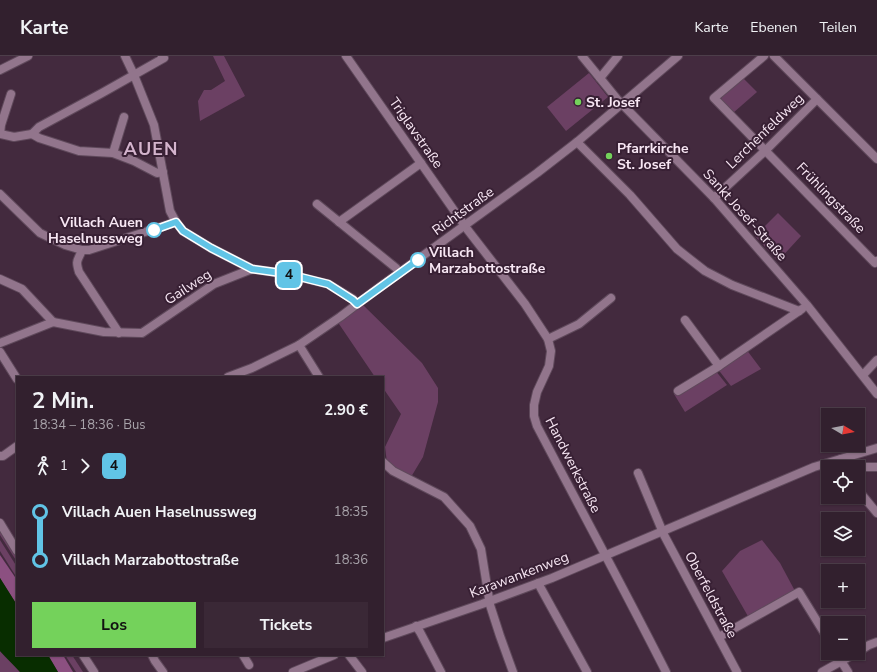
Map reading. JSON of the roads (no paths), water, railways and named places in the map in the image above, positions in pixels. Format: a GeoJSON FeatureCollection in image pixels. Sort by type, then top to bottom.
{"type":"FeatureCollection","features":[{"type":"Feature","properties":{"kind":"street"},"geometry":{"type":"LineString","coordinates":[[0,70],[28,56]]}},
{"type":"Feature","properties":{"kind":"street"},"geometry":{"type":"LineString","coordinates":[[125,56],[154,125],[170,211],[176,222],[183,231],[211,248],[252,269]]}},
{"type":"Feature","properties":{"kind":"street","name":"Triglavstraße"},"geometry":{"type":"LineString","coordinates":[[346,56],[464,225]]}},
{"type":"Feature","properties":{"kind":"street","name":"Sankt Josef-Straße"},"geometry":{"type":"LineString","coordinates":[[582,56],[622,104],[714,198],[807,304],[877,394]]}},
{"type":"Feature","properties":{"kind":"street"},"geometry":{"type":"LineString","coordinates":[[600,78],[618,56]]}},
{"type":"Feature","properties":{"kind":"street","name":"Richtstraße"},"geometry":{"type":"LineString","coordinates":[[231,376],[252,368],[298,345],[324,329],[537,173],[577,142],[678,56]]}},
{"type":"Feature","properties":{"kind":"street","name":"Frühlingstraße"},"geometry":{"type":"LineString","coordinates":[[764,56],[714,98],[875,263],[877,261]]}},
{"type":"Feature","properties":{"kind":"street"},"geometry":{"type":"LineString","coordinates":[[774,56],[877,159]]}},
{"type":"Feature","properties":{"kind":"street"},"geometry":{"type":"LineString","coordinates":[[11,94],[1,125],[0,134],[14,137],[32,134],[39,127],[165,57]]}},
{"type":"Feature","properties":{"kind":"street","name":"Lerchenfeldweg"},"geometry":{"type":"LineString","coordinates":[[714,198],[766,150],[817,99]]}},
{"type":"Feature","properties":{"kind":"street"},"geometry":{"type":"LineString","coordinates":[[113,153],[124,117]]}},
{"type":"Feature","properties":{"kind":"street"},"geometry":{"type":"LineString","coordinates":[[32,134],[39,138],[79,151],[113,153],[134,161],[157,173],[163,172]]}},
{"type":"Feature","properties":{"kind":"street"},"geometry":{"type":"LineString","coordinates":[[577,142],[630,195],[677,249],[705,271],[732,285],[799,311]]}},
{"type":"Feature","properties":{"kind":"street"},"geometry":{"type":"LineString","coordinates":[[339,222],[421,163]]}},
{"type":"Feature","properties":{"kind":"street"},"geometry":{"type":"LineString","coordinates":[[0,194],[40,233],[65,245],[82,250],[89,250],[176,222]]}},
{"type":"Feature","properties":{"kind":"street"},"geometry":{"type":"LineString","coordinates":[[317,204],[399,273]]}},
{"type":"Feature","properties":{"kind":"street","name":"Handwerkstraße"},"geometry":{"type":"LineString","coordinates":[[464,225],[525,304],[548,339],[551,351],[550,366],[537,392],[534,405],[534,416],[537,426],[666,672]]}},
{"type":"Feature","properties":{"kind":"street"},"geometry":{"type":"LineString","coordinates":[[82,250],[76,262],[79,272],[119,333]]}},
{"type":"Feature","properties":{"kind":"street","name":"Gailweg"},"geometry":{"type":"LineString","coordinates":[[53,322],[81,329],[119,333],[142,333],[214,284],[252,269],[288,274],[328,284],[357,304]]}},
{"type":"Feature","properties":{"kind":"street"},"geometry":{"type":"LineString","coordinates":[[0,279],[22,289],[53,322],[0,343]]}},
{"type":"Feature","properties":{"kind":"street"},"geometry":{"type":"LineString","coordinates":[[548,339],[579,324],[611,298]]}},
{"type":"Feature","properties":{"kind":"street"},"geometry":{"type":"LineString","coordinates":[[678,391],[719,366],[807,304]]}},
{"type":"Feature","properties":{"kind":"street"},"geometry":{"type":"LineString","coordinates":[[685,320],[719,366]]}},
{"type":"Feature","properties":{"kind":"street"},"geometry":{"type":"LineString","coordinates":[[298,345],[318,376]]}},
{"type":"Feature","properties":{"kind":"street"},"geometry":{"type":"LineString","coordinates":[[0,352],[16,377]]}},
{"type":"Feature","properties":{"kind":"street"},"geometry":{"type":"LineString","coordinates":[[863,376],[877,360]]}},
{"type":"Feature","properties":{"kind":"street"},"geometry":{"type":"LineString","coordinates":[[0,456],[3,456],[16,447]]}},
{"type":"Feature","properties":{"kind":"street","name":"Karawankenweg"},"geometry":{"type":"LineString","coordinates":[[849,460],[877,448]]}},
{"type":"Feature","properties":{"kind":"street"},"geometry":{"type":"LineString","coordinates":[[384,463],[394,471],[444,497],[470,526],[481,549],[490,601],[500,636],[513,672]]}},
{"type":"Feature","properties":{"kind":"street","name":"Karawankenweg"},"geometry":{"type":"LineString","coordinates":[[384,638],[538,583],[814,467],[821,466]]}},
{"type":"Feature","properties":{"kind":"street"},"geometry":{"type":"LineString","coordinates":[[865,467],[877,467]]}},
{"type":"Feature","properties":{"kind":"street"},"geometry":{"type":"LineString","coordinates":[[638,473],[662,531]]}},
{"type":"Feature","properties":{"kind":"street"},"geometry":{"type":"LineString","coordinates":[[865,498],[877,513]]}},
{"type":"Feature","properties":{"kind":"street"},"geometry":{"type":"LineString","coordinates":[[0,523],[16,549]]}},
{"type":"Feature","properties":{"kind":"street","name":"Oberfeldstraße"},"geometry":{"type":"LineString","coordinates":[[662,531],[737,672]]}},
{"type":"Feature","properties":{"kind":"street"},"geometry":{"type":"LineString","coordinates":[[538,583],[587,672]]}},
{"type":"Feature","properties":{"kind":"street"},"geometry":{"type":"LineString","coordinates":[[719,637],[799,592],[821,628]]}},
{"type":"Feature","properties":{"kind":"street"},"geometry":{"type":"LineString","coordinates":[[416,626],[441,672]]}},
{"type":"Feature","properties":{"kind":"street"},"geometry":{"type":"LineString","coordinates":[[865,647],[877,642]]}},
{"type":"Feature","properties":{"kind":"street"},"geometry":{"type":"LineString","coordinates":[[84,656],[94,672]]}},
{"type":"Feature","properties":{"kind":"street"},"geometry":{"type":"LineString","coordinates":[[152,656],[164,672]]}},
{"type":"Feature","properties":{"kind":"street"},"geometry":{"type":"LineString","coordinates":[[244,656],[249,665]]}},
{"type":"Feature","properties":{"kind":"street"},"geometry":{"type":"LineString","coordinates":[[294,672],[332,656]]}},
{"type":"Feature","properties":{"kind":"street"},"geometry":{"type":"LineString","coordinates":[[350,656],[362,672]]}},
{"type":"Feature","properties":{"kind":"street"},"geometry":{"type":"LineString","coordinates":[[822,672],[845,660]]}},
{"type":"Feature","properties":{"kind":"street"},"geometry":{"type":"LineString","coordinates":[[842,662],[848,672]]}},
{"type":"Feature","properties":{"kind":"place","name":"St. Josef"},"geometry":{"type":"Point","coordinates":[578,102]}},
{"type":"Feature","properties":{"kind":"place","name":"Pfarrkirche St. Josef"},"geometry":{"type":"Point","coordinates":[609,156]}},
{"type":"Feature","properties":{"kind":"place","name":"Villach Auen Haselnussweg"},"geometry":{"type":"Point","coordinates":[154,230]}},
{"type":"Feature","properties":{"kind":"place","name":"Villach Marzabottostraße"},"geometry":{"type":"Point","coordinates":[418,260]}},
{"type":"Feature","properties":{"kind":"district","name":"AUEN"},"geometry":{"type":"Point","coordinates":[151,149]}}]}
